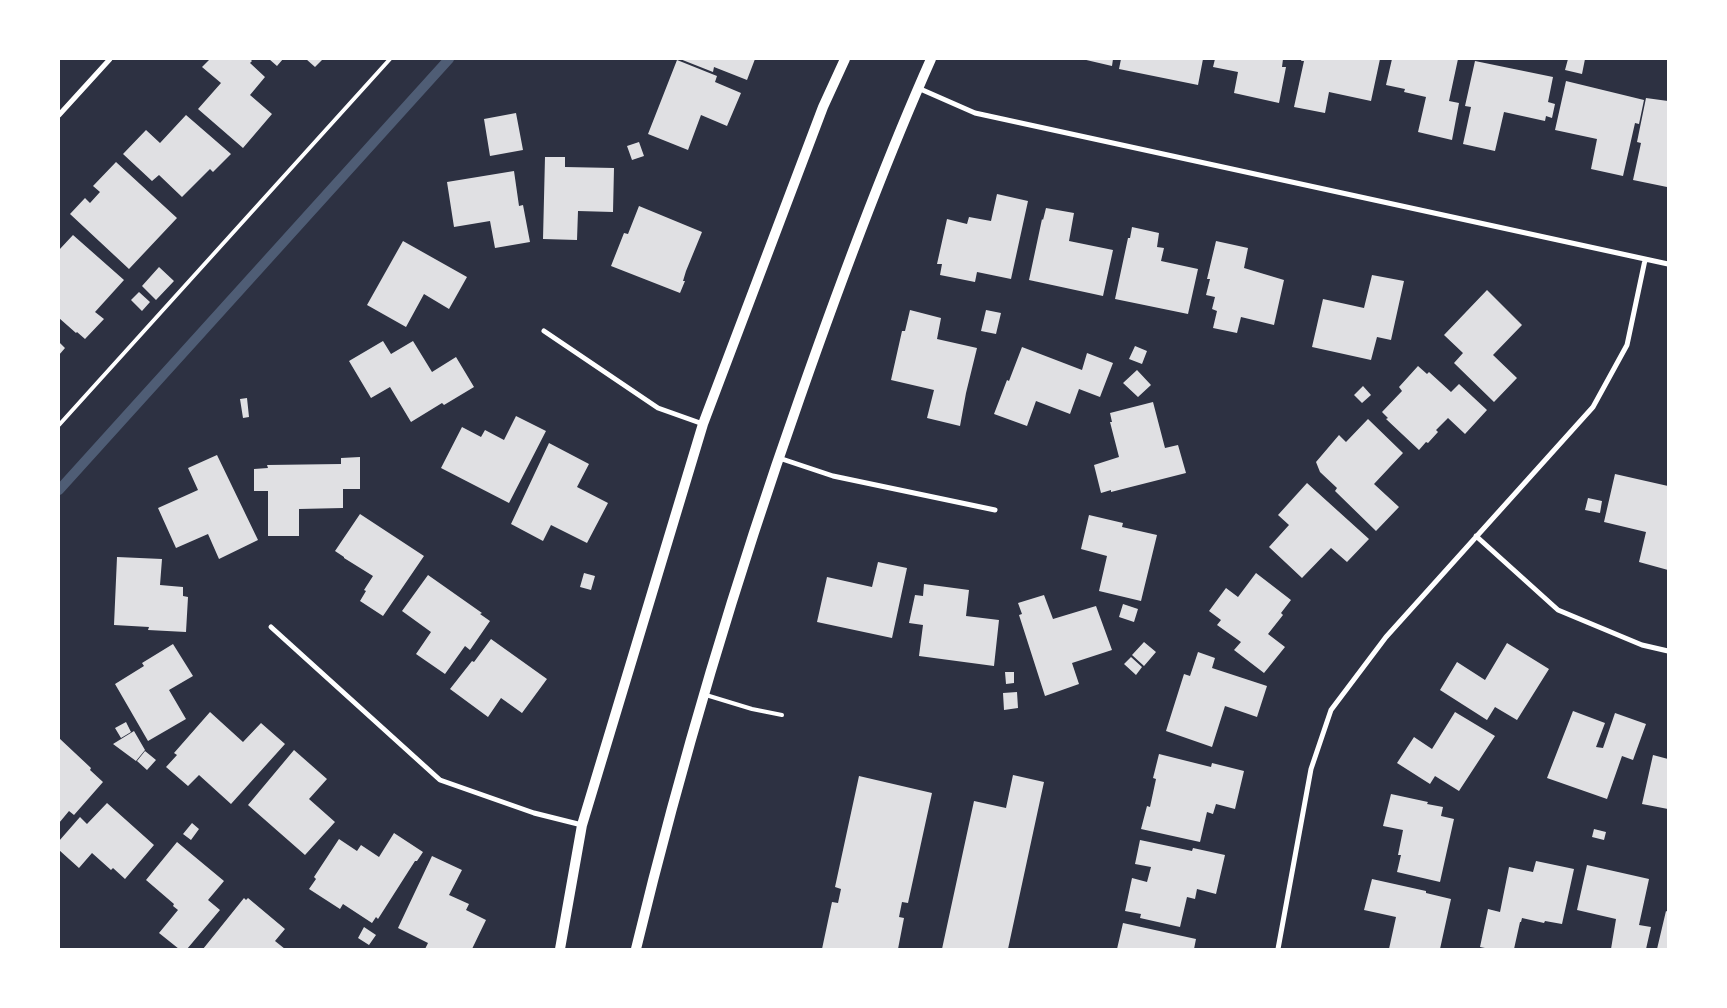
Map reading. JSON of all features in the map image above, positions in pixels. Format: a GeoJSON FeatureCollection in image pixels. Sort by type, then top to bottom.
{"type":"FeatureCollection","features":[{"type":"Feature","properties":{"kind":"main road"},"geometry":{"type":"LineString","coordinates":[[560,949],[582,825],[703,424],[823,108],[845,59]]}},
{"type":"Feature","properties":{"kind":"main road"},"geometry":{"type":"LineString","coordinates":[[636,949],[653,879],[704,694],[742,569],[842,277],[931,59]]}},
{"type":"Feature","properties":{"kind":"street"},"geometry":{"type":"LineString","coordinates":[[59,115],[110,59]]}},
{"type":"Feature","properties":{"kind":"street"},"geometry":{"type":"LineString","coordinates":[[918,88],[975,113],[1668,264]]}},
{"type":"Feature","properties":{"kind":"street"},"geometry":{"type":"LineString","coordinates":[[1278,949],[1310,769],[1331,710],[1386,637],[1593,407],[1627,345],[1645,260]]}},
{"type":"Feature","properties":{"kind":"street"},"geometry":{"type":"LineString","coordinates":[[544,330],[658,408],[703,424]]}},
{"type":"Feature","properties":{"kind":"street"},"geometry":{"type":"LineString","coordinates":[[779,458],[833,476],[995,510]]}},
{"type":"Feature","properties":{"kind":"street"},"geometry":{"type":"LineString","coordinates":[[1476,536],[1558,610],[1642,645],[1668,651]]}},
{"type":"Feature","properties":{"kind":"street"},"geometry":{"type":"LineString","coordinates":[[271,627],[440,780],[534,813],[582,825]]}},
{"type":"Feature","properties":{"kind":"lane"},"geometry":{"type":"LineString","coordinates":[[59,425],[390,59]]}},
{"type":"Feature","properties":{"kind":"lane"},"geometry":{"type":"LineString","coordinates":[[704,694],[752,709],[782,715]]}},
{"type":"Feature","properties":{"kind":"building"},"geometry":{"type":"Polygon","coordinates":[[[210,59],[250,59],[252,61],[250,63],[265,77],[250,95],[272,114],[243,148],[198,109],[221,83],[202,67],[210,59]]]}},
{"type":"Feature","properties":{"kind":"building"},"geometry":{"type":"Polygon","coordinates":[[[269,59],[283,59],[277,66],[269,59]]]}},
{"type":"Feature","properties":{"kind":"building"},"geometry":{"type":"Polygon","coordinates":[[[306,59],[323,59],[315,67],[306,59]]]}},
{"type":"Feature","properties":{"kind":"building"},"geometry":{"type":"Polygon","coordinates":[[[680,59],[755,59],[747,80],[714,67],[713,72],[680,59]]]}},
{"type":"Feature","properties":{"kind":"building"},"geometry":{"type":"Polygon","coordinates":[[[1082,59],[1113,59],[1112,66],[1082,59]]]}},
{"type":"Feature","properties":{"kind":"building"},"geometry":{"type":"Polygon","coordinates":[[[1121,59],[1203,59],[1198,85],[1119,69],[1121,59]]]}},
{"type":"Feature","properties":{"kind":"building"},"geometry":{"type":"Polygon","coordinates":[[[1215,59],[1283,59],[1282,67],[1286,67],[1279,103],[1234,93],[1238,72],[1213,67],[1215,59]]]}},
{"type":"Feature","properties":{"kind":"building"},"geometry":{"type":"Polygon","coordinates":[[[1302,59],[1380,59],[1371,101],[1329,92],[1325,113],[1294,107],[1304,61],[1301,61],[1302,59]]]}},
{"type":"Feature","properties":{"kind":"building"},"geometry":{"type":"Polygon","coordinates":[[[1392,59],[1458,59],[1449,101],[1459,103],[1452,140],[1418,132],[1426,97],[1404,92],[1405,89],[1386,85],[1392,59]]]}},
{"type":"Feature","properties":{"kind":"building"},"geometry":{"type":"Polygon","coordinates":[[[1568,59],[1585,59],[1582,74],[1565,70],[1568,59]]]}},
{"type":"Feature","properties":{"kind":"building"},"geometry":{"type":"Polygon","coordinates":[[[677,60],[717,76],[715,82],[741,93],[727,126],[701,115],[688,150],[648,134],[677,60]]]}},
{"type":"Feature","properties":{"kind":"building"},"geometry":{"type":"Polygon","coordinates":[[[1475,61],[1553,77],[1548,102],[1555,104],[1552,118],[1546,116],[1545,121],[1504,112],[1495,151],[1463,144],[1471,107],[1465,106],[1475,61]]]}},
{"type":"Feature","properties":{"kind":"building"},"geometry":{"type":"Polygon","coordinates":[[[1566,81],[1644,100],[1639,124],[1635,123],[1623,176],[1591,169],[1597,139],[1555,130],[1566,81]]]}},
{"type":"Feature","properties":{"kind":"building"},"geometry":{"type":"Polygon","coordinates":[[[1646,98],[1668,101],[1667,187],[1633,180],[1641,143],[1637,142],[1646,98]]]}},
{"type":"Feature","properties":{"kind":"building"},"geometry":{"type":"Polygon","coordinates":[[[516,113],[523,150],[490,156],[484,119],[516,113]]]}},
{"type":"Feature","properties":{"kind":"building"},"geometry":{"type":"Polygon","coordinates":[[[186,115],[231,154],[213,172],[210,169],[182,197],[159,175],[152,181],[123,154],[146,130],[160,143],[186,115]]]}},
{"type":"Feature","properties":{"kind":"building"},"geometry":{"type":"Polygon","coordinates":[[[639,142],[644,156],[632,160],[627,146],[639,142]]]}},
{"type":"Feature","properties":{"kind":"building"},"geometry":{"type":"Polygon","coordinates":[[[545,157],[565,157],[565,167],[614,168],[613,212],[578,211],[577,240],[543,239],[545,157]]]}},
{"type":"Feature","properties":{"kind":"building"},"geometry":{"type":"Polygon","coordinates":[[[116,162],[177,218],[129,269],[70,214],[85,198],[90,203],[100,192],[93,186],[116,162]]]}},
{"type":"Feature","properties":{"kind":"building"},"geometry":{"type":"Polygon","coordinates":[[[514,171],[519,206],[523,205],[530,242],[495,248],[490,221],[454,227],[447,182],[514,171]]]}},
{"type":"Feature","properties":{"kind":"building"},"geometry":{"type":"Polygon","coordinates":[[[997,194],[1028,201],[1011,279],[977,272],[975,282],[940,275],[942,264],[937,264],[947,219],[967,224],[969,217],[991,221],[997,194]]]}},
{"type":"Feature","properties":{"kind":"building"},"geometry":{"type":"Polygon","coordinates":[[[639,206],[702,232],[686,271],[683,281],[685,281],[680,293],[611,266],[624,233],[628,234],[639,206]]]}},
{"type":"Feature","properties":{"kind":"building"},"geometry":{"type":"Polygon","coordinates":[[[1046,208],[1074,213],[1069,241],[1113,250],[1103,296],[1029,280],[1046,208]]]}},
{"type":"Feature","properties":{"kind":"building"},"geometry":{"type":"Polygon","coordinates":[[[1132,227],[1159,233],[1157,247],[1164,248],[1161,261],[1198,269],[1188,314],[1115,299],[1132,227]]]}},
{"type":"Feature","properties":{"kind":"building"},"geometry":{"type":"Polygon","coordinates":[[[73,235],[124,280],[95,312],[104,319],[85,339],[59,318],[59,250],[73,235]]]}},
{"type":"Feature","properties":{"kind":"building"},"geometry":{"type":"Polygon","coordinates":[[[403,241],[467,277],[449,309],[424,294],[406,327],[367,305],[403,241]]]}},
{"type":"Feature","properties":{"kind":"building"},"geometry":{"type":"Polygon","coordinates":[[[1216,241],[1248,248],[1244,268],[1284,280],[1274,325],[1241,317],[1237,333],[1213,328],[1217,311],[1212,309],[1215,297],[1206,295],[1210,279],[1207,279],[1216,241]]]}},
{"type":"Feature","properties":{"kind":"building"},"geometry":{"type":"Polygon","coordinates":[[[159,267],[174,281],[156,300],[142,286],[159,267]]]}},
{"type":"Feature","properties":{"kind":"building"},"geometry":{"type":"Polygon","coordinates":[[[1372,275],[1404,281],[1391,340],[1377,337],[1371,360],[1312,347],[1323,299],[1364,308],[1372,275]]]}},
{"type":"Feature","properties":{"kind":"building"},"geometry":{"type":"Polygon","coordinates":[[[1487,290],[1522,325],[1493,355],[1517,378],[1494,402],[1454,363],[1463,353],[1444,335],[1487,290]]]}},
{"type":"Feature","properties":{"kind":"building"},"geometry":{"type":"Polygon","coordinates":[[[139,292],[150,302],[142,311],[131,300],[139,292]]]}},
{"type":"Feature","properties":{"kind":"building"},"geometry":{"type":"Polygon","coordinates":[[[910,310],[941,318],[937,339],[977,348],[960,426],[927,418],[934,390],[891,380],[902,331],[905,331],[910,310]]]}},
{"type":"Feature","properties":{"kind":"building"},"geometry":{"type":"Polygon","coordinates":[[[986,310],[1001,313],[996,334],[981,331],[986,310]]]}},
{"type":"Feature","properties":{"kind":"building"},"geometry":{"type":"Polygon","coordinates":[[[383,341],[391,354],[413,341],[432,372],[456,357],[474,387],[444,405],[442,403],[411,422],[390,387],[371,398],[349,361],[383,341]]]}},
{"type":"Feature","properties":{"kind":"building"},"geometry":{"type":"Polygon","coordinates":[[[59,342],[65,348],[59,355],[59,342]]]}},
{"type":"Feature","properties":{"kind":"building"},"geometry":{"type":"Polygon","coordinates":[[[1135,346],[1147,351],[1142,364],[1129,359],[1135,346]]]}},
{"type":"Feature","properties":{"kind":"building"},"geometry":{"type":"Polygon","coordinates":[[[1022,347],[1082,370],[1087,353],[1113,363],[1100,397],[1079,389],[1070,414],[1036,401],[1027,426],[994,414],[1022,347]]]}},
{"type":"Feature","properties":{"kind":"building"},"geometry":{"type":"Polygon","coordinates":[[[1418,366],[1427,374],[1429,372],[1451,392],[1459,384],[1487,410],[1465,434],[1448,418],[1436,430],[1438,432],[1419,450],[1386,419],[1388,418],[1382,412],[1402,391],[1399,387],[1418,366]]]}},
{"type":"Feature","properties":{"kind":"building"},"geometry":{"type":"Polygon","coordinates":[[[1137,370],[1151,385],[1138,397],[1123,383],[1137,370]]]}},
{"type":"Feature","properties":{"kind":"building"},"geometry":{"type":"Polygon","coordinates":[[[1363,386],[1371,395],[1362,403],[1354,395],[1363,386]]]}},
{"type":"Feature","properties":{"kind":"building"},"geometry":{"type":"Polygon","coordinates":[[[247,398],[249,417],[243,418],[240,399],[247,398]]]}},
{"type":"Feature","properties":{"kind":"building"},"geometry":{"type":"Polygon","coordinates":[[[1153,402],[1165,448],[1178,445],[1186,473],[1101,493],[1094,465],[1119,457],[1110,422],[1112,422],[1110,413],[1153,402]]]}},
{"type":"Feature","properties":{"kind":"building"},"geometry":{"type":"Polygon","coordinates":[[[516,416],[546,431],[509,503],[441,468],[462,427],[481,437],[485,430],[504,440],[516,416]]]}},
{"type":"Feature","properties":{"kind":"building"},"geometry":{"type":"Polygon","coordinates":[[[1368,419],[1403,453],[1374,484],[1399,507],[1376,531],[1335,491],[1337,488],[1320,472],[1316,462],[1339,435],[1346,442],[1368,419]]]}},
{"type":"Feature","properties":{"kind":"building"},"geometry":{"type":"Polygon","coordinates":[[[549,443],[589,464],[577,487],[608,503],[587,543],[551,525],[543,541],[511,524],[549,443]]]}},
{"type":"Feature","properties":{"kind":"building"},"geometry":{"type":"Polygon","coordinates":[[[217,455],[258,540],[219,559],[208,534],[176,548],[158,508],[198,490],[188,468],[217,455]]]}},
{"type":"Feature","properties":{"kind":"building"},"geometry":{"type":"Polygon","coordinates":[[[360,457],[360,489],[343,489],[343,508],[299,509],[299,536],[268,536],[268,491],[254,491],[254,469],[268,468],[267,465],[341,464],[341,458],[360,457]]]}},
{"type":"Feature","properties":{"kind":"building"},"geometry":{"type":"Polygon","coordinates":[[[1615,474],[1668,486],[1668,570],[1639,562],[1646,532],[1604,522],[1615,474]]]}},
{"type":"Feature","properties":{"kind":"building"},"geometry":{"type":"Polygon","coordinates":[[[1307,483],[1369,539],[1347,562],[1331,548],[1302,578],[1269,547],[1289,525],[1278,515],[1307,483]]]}},
{"type":"Feature","properties":{"kind":"building"},"geometry":{"type":"Polygon","coordinates":[[[1588,498],[1602,501],[1600,513],[1585,510],[1588,498]]]}},
{"type":"Feature","properties":{"kind":"building"},"geometry":{"type":"Polygon","coordinates":[[[360,514],[424,556],[383,616],[360,601],[366,591],[364,590],[373,576],[335,551],[360,514]]]}},
{"type":"Feature","properties":{"kind":"building"},"geometry":{"type":"Polygon","coordinates":[[[1089,515],[1123,523],[1122,527],[1157,535],[1141,601],[1099,591],[1107,556],[1081,549],[1089,515]]]}},
{"type":"Feature","properties":{"kind":"building"},"geometry":{"type":"Polygon","coordinates":[[[117,557],[162,559],[160,585],[183,587],[183,596],[188,597],[186,632],[148,630],[149,627],[114,625],[117,557]]]}},
{"type":"Feature","properties":{"kind":"building"},"geometry":{"type":"Polygon","coordinates":[[[878,562],[907,568],[892,638],[817,622],[827,577],[872,587],[878,562]]]}},
{"type":"Feature","properties":{"kind":"building"},"geometry":{"type":"Polygon","coordinates":[[[584,573],[595,576],[591,590],[580,587],[584,573]]]}},
{"type":"Feature","properties":{"kind":"building"},"geometry":{"type":"Polygon","coordinates":[[[1256,573],[1291,600],[1281,613],[1283,615],[1268,634],[1285,647],[1264,673],[1234,650],[1241,642],[1217,625],[1221,620],[1209,611],[1226,588],[1238,597],[1256,573]]]}},
{"type":"Feature","properties":{"kind":"building"},"geometry":{"type":"Polygon","coordinates":[[[428,575],[482,613],[480,614],[490,621],[470,650],[465,646],[445,674],[416,654],[431,632],[402,611],[428,575]]]}},
{"type":"Feature","properties":{"kind":"building"},"geometry":{"type":"Polygon","coordinates":[[[924,584],[969,590],[966,616],[999,620],[994,666],[919,656],[923,625],[909,623],[915,595],[923,596],[924,584]]]}},
{"type":"Feature","properties":{"kind":"building"},"geometry":{"type":"Polygon","coordinates":[[[1044,595],[1053,619],[1096,606],[1112,650],[1072,663],[1079,684],[1045,696],[1019,615],[1022,614],[1018,603],[1044,595]]]}},
{"type":"Feature","properties":{"kind":"building"},"geometry":{"type":"Polygon","coordinates":[[[1123,604],[1138,609],[1134,622],[1119,617],[1123,604]]]}},
{"type":"Feature","properties":{"kind":"building"},"geometry":{"type":"Polygon","coordinates":[[[491,639],[547,679],[522,713],[501,698],[488,717],[450,689],[491,639]]]}},
{"type":"Feature","properties":{"kind":"building"},"geometry":{"type":"Polygon","coordinates":[[[1144,642],[1156,652],[1144,666],[1132,655],[1144,642]]]}},
{"type":"Feature","properties":{"kind":"building"},"geometry":{"type":"Polygon","coordinates":[[[1507,643],[1549,669],[1517,720],[1495,707],[1487,720],[1440,690],[1457,662],[1485,680],[1507,643]]]}},
{"type":"Feature","properties":{"kind":"building"},"geometry":{"type":"Polygon","coordinates":[[[173,644],[193,676],[169,690],[186,719],[148,741],[115,684],[144,666],[142,663],[173,644]]]}},
{"type":"Feature","properties":{"kind":"building"},"geometry":{"type":"Polygon","coordinates":[[[1198,652],[1215,658],[1212,668],[1267,686],[1257,717],[1225,706],[1212,747],[1166,731],[1184,674],[1190,676],[1198,652]]]}},
{"type":"Feature","properties":{"kind":"building"},"geometry":{"type":"Polygon","coordinates":[[[1131,657],[1142,667],[1136,675],[1124,664],[1131,657]]]}},
{"type":"Feature","properties":{"kind":"building"},"geometry":{"type":"Polygon","coordinates":[[[1005,672],[1014,672],[1014,683],[1006,684],[1005,672]]]}},
{"type":"Feature","properties":{"kind":"building"},"geometry":{"type":"Polygon","coordinates":[[[1017,692],[1018,708],[1004,710],[1003,693],[1017,692]]]}},
{"type":"Feature","properties":{"kind":"building"},"geometry":{"type":"Polygon","coordinates":[[[1573,711],[1605,723],[1596,747],[1603,748],[1615,713],[1646,724],[1633,760],[1622,756],[1607,799],[1547,778],[1573,711]]]}},
{"type":"Feature","properties":{"kind":"building"},"geometry":{"type":"Polygon","coordinates":[[[210,712],[243,742],[261,723],[285,744],[231,804],[199,775],[188,786],[166,767],[177,755],[174,753],[210,712]]]}},
{"type":"Feature","properties":{"kind":"building"},"geometry":{"type":"Polygon","coordinates":[[[1455,712],[1495,736],[1459,791],[1435,776],[1430,784],[1397,763],[1414,737],[1432,749],[1455,712]]]}},
{"type":"Feature","properties":{"kind":"building"},"geometry":{"type":"Polygon","coordinates":[[[126,722],[131,732],[121,738],[115,728],[126,722]]]}},
{"type":"Feature","properties":{"kind":"building"},"geometry":{"type":"Polygon","coordinates":[[[134,731],[145,750],[136,761],[113,744],[134,731]]]}},
{"type":"Feature","properties":{"kind":"building"},"geometry":{"type":"Polygon","coordinates":[[[59,738],[103,782],[74,815],[69,811],[59,823],[59,738]]]}},
{"type":"Feature","properties":{"kind":"building"},"geometry":{"type":"Polygon","coordinates":[[[294,750],[327,779],[309,799],[335,822],[305,855],[248,805],[294,750]]]}},
{"type":"Feature","properties":{"kind":"building"},"geometry":{"type":"Polygon","coordinates":[[[145,751],[156,760],[147,770],[137,761],[145,751]]]}},
{"type":"Feature","properties":{"kind":"building"},"geometry":{"type":"Polygon","coordinates":[[[1159,754],[1211,767],[1212,763],[1244,771],[1235,809],[1216,804],[1213,814],[1207,812],[1200,842],[1141,829],[1147,806],[1150,807],[1156,779],[1153,778],[1159,754]]]}},
{"type":"Feature","properties":{"kind":"building"},"geometry":{"type":"Polygon","coordinates":[[[1653,755],[1668,759],[1668,809],[1642,804],[1653,755]]]}},
{"type":"Feature","properties":{"kind":"building"},"geometry":{"type":"Polygon","coordinates":[[[1013,775],[1044,782],[1008,949],[942,949],[974,801],[1006,808],[1013,775]]]}},
{"type":"Feature","properties":{"kind":"building"},"geometry":{"type":"Polygon","coordinates":[[[859,776],[932,793],[908,903],[902,902],[899,917],[904,918],[898,949],[822,949],[832,902],[838,903],[841,889],[835,887],[859,776]]]}},
{"type":"Feature","properties":{"kind":"building"},"geometry":{"type":"Polygon","coordinates":[[[1391,794],[1443,807],[1441,816],[1454,819],[1440,882],[1397,872],[1401,855],[1398,855],[1403,830],[1383,826],[1391,794]]]}},
{"type":"Feature","properties":{"kind":"building"},"geometry":{"type":"Polygon","coordinates":[[[107,803],[154,845],[125,879],[113,868],[111,870],[92,853],[79,868],[59,850],[59,841],[80,817],[87,824],[107,803]]]}},
{"type":"Feature","properties":{"kind":"building"},"geometry":{"type":"Polygon","coordinates":[[[192,823],[199,829],[191,840],[183,834],[192,823]]]}},
{"type":"Feature","properties":{"kind":"building"},"geometry":{"type":"Polygon","coordinates":[[[1594,829],[1606,832],[1604,840],[1592,837],[1594,829]]]}},
{"type":"Feature","properties":{"kind":"building"},"geometry":{"type":"Polygon","coordinates":[[[394,833],[423,852],[415,861],[378,919],[376,917],[372,923],[343,904],[340,909],[309,889],[316,879],[314,877],[339,839],[357,851],[361,845],[379,857],[394,833]]]}},
{"type":"Feature","properties":{"kind":"building"},"geometry":{"type":"Polygon","coordinates":[[[1140,840],[1192,851],[1193,848],[1225,855],[1216,894],[1197,889],[1195,899],[1187,897],[1180,927],[1140,918],[1141,914],[1125,911],[1132,878],[1147,882],[1151,867],[1135,864],[1140,840]]]}},
{"type":"Feature","properties":{"kind":"building"},"geometry":{"type":"Polygon","coordinates":[[[177,842],[224,881],[208,900],[220,910],[187,949],[179,949],[159,933],[178,910],[173,906],[174,904],[146,880],[177,842]]]}},
{"type":"Feature","properties":{"kind":"building"},"geometry":{"type":"Polygon","coordinates":[[[432,856],[462,870],[449,895],[469,904],[466,910],[486,920],[472,949],[425,949],[428,943],[398,928],[432,856]]]}},
{"type":"Feature","properties":{"kind":"building"},"geometry":{"type":"Polygon","coordinates":[[[1536,861],[1574,869],[1562,924],[1545,921],[1544,923],[1522,918],[1514,949],[1480,947],[1488,909],[1500,912],[1509,867],[1533,872],[1536,861]]]}},
{"type":"Feature","properties":{"kind":"building"},"geometry":{"type":"Polygon","coordinates":[[[1587,865],[1649,879],[1639,925],[1651,927],[1646,949],[1611,949],[1616,919],[1577,910],[1587,865]]]}},
{"type":"Feature","properties":{"kind":"building"},"geometry":{"type":"Polygon","coordinates":[[[1372,879],[1426,891],[1426,893],[1451,899],[1440,949],[1389,949],[1396,917],[1364,910],[1372,879]]]}},
{"type":"Feature","properties":{"kind":"building"},"geometry":{"type":"Polygon","coordinates":[[[244,898],[246,900],[248,898],[285,929],[275,941],[285,949],[203,949],[244,898]]]}},
{"type":"Feature","properties":{"kind":"building"},"geometry":{"type":"Polygon","coordinates":[[[1666,911],[1668,912],[1668,949],[1657,949],[1666,911]]]}},
{"type":"Feature","properties":{"kind":"building"},"geometry":{"type":"Polygon","coordinates":[[[1123,923],[1196,939],[1194,949],[1117,949],[1123,923]]]}},
{"type":"Feature","properties":{"kind":"building"},"geometry":{"type":"Polygon","coordinates":[[[364,927],[376,935],[369,945],[358,938],[364,927]]]}},
{"type":"Feature","properties":{"kind":"waterway"},"geometry":{"type":"LineString","coordinates":[[59,490],[449,59]]}}]}
